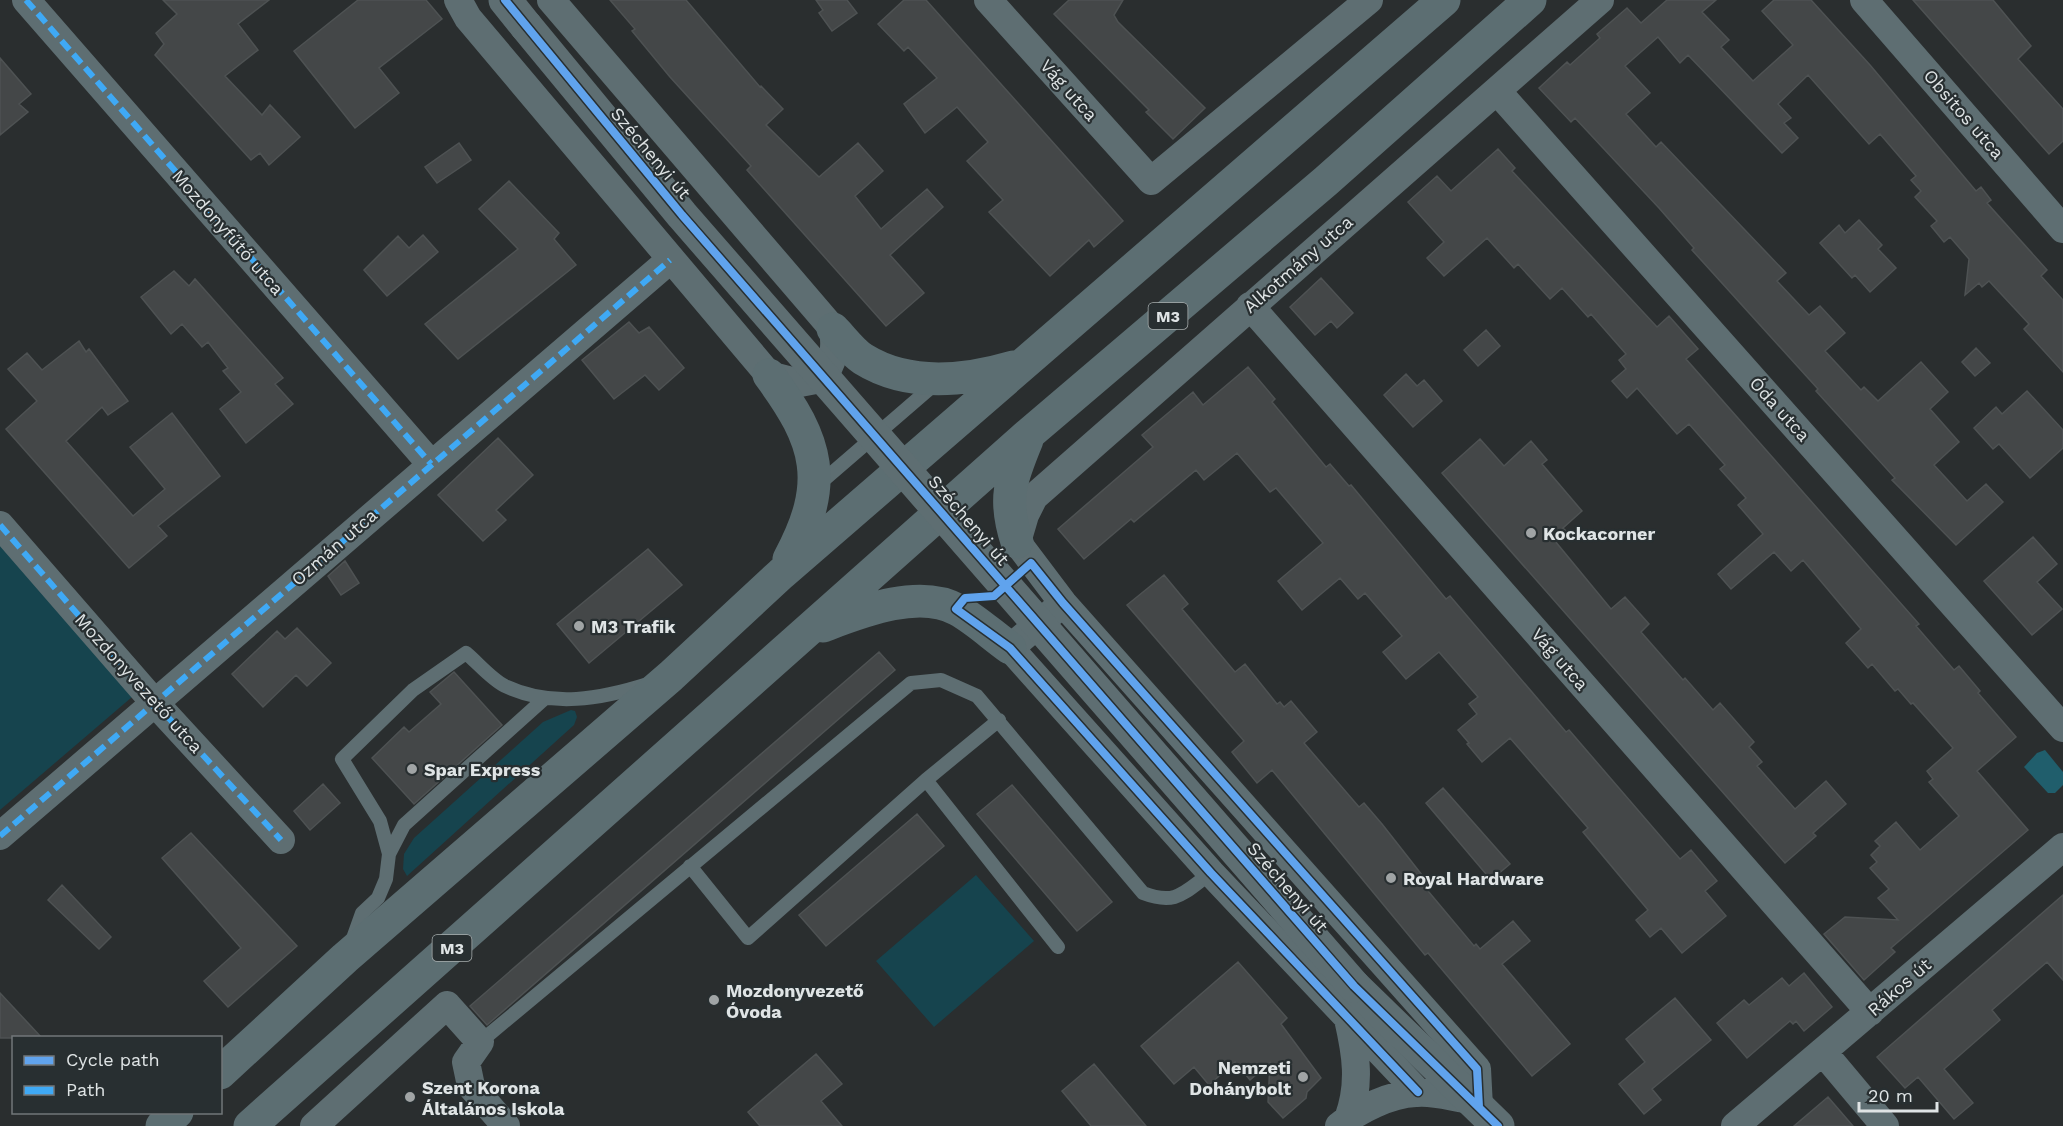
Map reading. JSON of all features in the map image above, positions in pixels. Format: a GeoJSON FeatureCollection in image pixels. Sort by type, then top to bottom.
{"type":"FeatureCollection","features":[{"type":"Feature","properties":{"kind":"main road"},"geometry":{"type":"LineString","coordinates":[[222,1071],[345,958],[671,676],[781,574],[1018,366],[1275,148],[1444,0]]}},
{"type":"Feature","properties":{"kind":"main road","name":"M3"},"geometry":{"type":"LineString","coordinates":[[250,1126],[1030,433],[1326,181],[1530,0]]}},
{"type":"Feature","properties":{"kind":"main road"},"geometry":{"type":"LineString","coordinates":[[833,329],[861,358],[886,370],[913,377],[980,376],[1018,366]]}},
{"type":"Feature","properties":{"kind":"main road"},"geometry":{"type":"LineString","coordinates":[[769,375],[799,417],[806,435],[815,487],[812,510],[781,574]]}},
{"type":"Feature","properties":{"kind":"main road"},"geometry":{"type":"LineString","coordinates":[[1017,542],[1010,520],[1010,483],[1030,433]]}},
{"type":"Feature","properties":{"kind":"main road"},"geometry":{"type":"LineString","coordinates":[[807,632],[884,606],[911,602],[956,609],[1010,648]]}},
{"type":"Feature","properties":{"kind":"main road"},"geometry":{"type":"LineString","coordinates":[[162,1126],[176,1114]]}},
{"type":"Feature","properties":{"kind":"street","name":"Mozdonyfűtő utca"},"geometry":{"type":"LineString","coordinates":[[26,0],[431,464]]}},
{"type":"Feature","properties":{"kind":"street"},"geometry":{"type":"LineString","coordinates":[[458,0],[468,18],[769,375],[800,383],[820,379],[833,359],[835,346],[833,329],[551,0]]}},
{"type":"Feature","properties":{"kind":"street","name":"Széchenyi út"},"geometry":{"type":"LineString","coordinates":[[505,0],[682,215],[1354,986],[1483,1111]]}},
{"type":"Feature","properties":{"kind":"street","name":"Vág utca"},"geometry":{"type":"LineString","coordinates":[[988,0],[1151,181],[1368,0]]}},
{"type":"Feature","properties":{"kind":"street","name":"Alkotmány utca"},"geometry":{"type":"LineString","coordinates":[[1017,542],[1025,515],[1034,497],[1600,0]]}},
{"type":"Feature","properties":{"kind":"street","name":"Obsitos utca"},"geometry":{"type":"LineString","coordinates":[[1864,0],[2063,229]]}},
{"type":"Feature","properties":{"kind":"street","name":"Óda utca"},"geometry":{"type":"LineString","coordinates":[[1497,91],[2063,728]]}},
{"type":"Feature","properties":{"kind":"street","name":"Ozmán utca"},"geometry":{"type":"LineString","coordinates":[[0,836],[670,260]]}},
{"type":"Feature","properties":{"kind":"street","name":"Vág utca"},"geometry":{"type":"LineString","coordinates":[[1250,306],[1870,1012]]}},
{"type":"Feature","properties":{"kind":"street","name":"Mozdonyvezető utca"},"geometry":{"type":"LineString","coordinates":[[0,525],[154,702],[281,840]]}},
{"type":"Feature","properties":{"kind":"street"},"geometry":{"type":"LineString","coordinates":[[1017,542],[1063,603],[1477,1069],[1483,1111],[1418,1092],[1402,1094],[1343,1122]]}},
{"type":"Feature","properties":{"kind":"street"},"geometry":{"type":"LineString","coordinates":[[1063,603],[1010,648],[1211,873],[1418,1092]]}},
{"type":"Feature","properties":{"kind":"street","name":"Rákos út"},"geometry":{"type":"LineString","coordinates":[[1735,1126],[2063,847]]}},
{"type":"Feature","properties":{"kind":"street"},"geometry":{"type":"LineString","coordinates":[[314,1126],[447,1005],[480,1042],[466,1062],[471,1086],[506,1126]]}},
{"type":"Feature","properties":{"kind":"street"},"geometry":{"type":"LineString","coordinates":[[1343,1122],[1356,1099],[1358,1080],[1348,1019]]}},
{"type":"Feature","properties":{"kind":"street"},"geometry":{"type":"LineString","coordinates":[[1823,1052],[1885,1126]]}},
{"type":"Feature","properties":{"kind":"lane"},"geometry":{"type":"LineString","coordinates":[[815,487],[941,378]]}},
{"type":"Feature","properties":{"kind":"lane"},"geometry":{"type":"LineString","coordinates":[[389,854],[380,821],[342,759],[413,690],[466,653],[503,685],[544,699],[587,700],[671,676]]}},
{"type":"Feature","properties":{"kind":"lane"},"geometry":{"type":"LineString","coordinates":[[480,1042],[911,682],[941,680],[977,696],[1143,893],[1162,900],[1181,895],[1211,873]]}},
{"type":"Feature","properties":{"kind":"lane"},"geometry":{"type":"LineString","coordinates":[[345,958],[362,913],[378,898],[386,879],[389,854],[404,825],[544,699]]}},
{"type":"Feature","properties":{"kind":"lane"},"geometry":{"type":"LineString","coordinates":[[690,866],[748,938],[926,780],[999,720]]}},
{"type":"Feature","properties":{"kind":"lane"},"geometry":{"type":"LineString","coordinates":[[926,780],[1058,947]]}},
{"type":"Feature","properties":{"kind":"shaded area"},"geometry":{"type":"Polygon","coordinates":[[[0,545],[132,697],[0,810],[0,545]]]}},
{"type":"Feature","properties":{"kind":"shaded area"},"geometry":{"type":"Polygon","coordinates":[[[571,710],[575,711],[577,717],[574,725],[407,876],[403,869],[404,854],[414,838],[543,722],[571,710]]]}},
{"type":"Feature","properties":{"kind":"shaded area"},"geometry":{"type":"Polygon","coordinates":[[[2045,750],[2063,772],[2063,785],[2055,793],[2048,793],[2024,767],[2037,753],[2045,750]]]}},
{"type":"Feature","properties":{"kind":"shaded area"},"geometry":{"type":"Polygon","coordinates":[[[976,875],[1034,941],[934,1027],[876,961],[976,875]]]}},
{"type":"Feature","properties":{"kind":"building"},"geometry":{"type":"Polygon","coordinates":[[[163,0],[269,0],[238,24],[258,50],[225,76],[262,115],[270,105],[300,137],[269,165],[260,153],[251,160],[155,55],[164,44],[156,33],[177,14],[163,0]]]}},
{"type":"Feature","properties":{"kind":"building"},"geometry":{"type":"Polygon","coordinates":[[[358,0],[426,0],[442,19],[379,68],[399,93],[355,128],[294,51],[358,0]]]}},
{"type":"Feature","properties":{"kind":"building"},"geometry":{"type":"Polygon","coordinates":[[[610,0],[686,0],[760,87],[783,109],[766,125],[819,177],[858,143],[883,171],[855,196],[881,229],[927,189],[943,207],[890,255],[924,293],[886,326],[747,170],[751,166],[670,77],[632,31],[635,29],[610,0]]]}},
{"type":"Feature","properties":{"kind":"building"},"geometry":{"type":"Polygon","coordinates":[[[816,0],[847,0],[857,13],[832,31],[819,13],[823,10],[816,0]]]}},
{"type":"Feature","properties":{"kind":"building"},"geometry":{"type":"Polygon","coordinates":[[[904,0],[926,0],[1123,221],[1094,247],[1089,240],[1050,276],[989,212],[1003,200],[967,161],[988,142],[957,107],[925,133],[904,104],[937,78],[908,47],[904,51],[878,24],[904,0]]]}},
{"type":"Feature","properties":{"kind":"building"},"geometry":{"type":"Polygon","coordinates":[[[1069,0],[1123,0],[1114,15],[1118,22],[1205,108],[1173,139],[1146,112],[1149,110],[1054,14],[1069,0]]]}},
{"type":"Feature","properties":{"kind":"building"},"geometry":{"type":"Polygon","coordinates":[[[1667,0],[1716,0],[1702,12],[1729,40],[1721,47],[1753,81],[1793,45],[1762,11],[1774,0],[1811,0],[1870,65],[1976,191],[1981,187],[1991,200],[1987,203],[2047,270],[2041,276],[2063,300],[2063,372],[2024,329],[2029,324],[1989,281],[1982,287],[1979,283],[1965,295],[1969,259],[1950,237],[1944,242],[1931,226],[1937,221],[1915,197],[1921,191],[1911,180],[1916,176],[1880,134],[1869,144],[1808,75],[1778,104],[1791,118],[1784,123],[1798,138],[1782,153],[1688,55],[1680,63],[1658,37],[1625,66],[1650,93],[1626,114],[1656,147],[1661,142],[1786,273],[1777,281],[1809,315],[1820,306],[1845,333],[1825,351],[1861,390],[1864,387],[1878,401],[1921,362],[1948,392],[1930,409],[1959,442],[1934,465],[1967,501],[1986,484],[2003,502],[1956,545],[1892,480],[1895,478],[1692,250],[1694,248],[1659,208],[1575,118],[1571,122],[1539,88],[1567,62],[1570,65],[1600,38],[1597,34],[1627,8],[1641,23],[1667,0]]]}},
{"type":"Feature","properties":{"kind":"building"},"geometry":{"type":"Polygon","coordinates":[[[1913,0],[1993,0],[2031,46],[2018,59],[2063,109],[2063,141],[2049,154],[1913,0]]]}},
{"type":"Feature","properties":{"kind":"building"},"geometry":{"type":"Polygon","coordinates":[[[0,58],[31,94],[19,104],[28,112],[0,135],[0,58]]]}},
{"type":"Feature","properties":{"kind":"building"},"geometry":{"type":"Polygon","coordinates":[[[459,143],[471,160],[437,183],[425,167],[459,143]]]}},
{"type":"Feature","properties":{"kind":"building"},"geometry":{"type":"Polygon","coordinates":[[[1498,149],[1515,168],[1512,171],[1657,327],[1669,316],[1698,349],[1686,359],[1919,624],[1916,626],[1954,670],[1959,666],[1980,691],[1978,693],[2016,737],[1977,771],[2028,830],[1891,948],[1895,952],[1864,980],[1824,934],[1845,917],[1898,920],[1878,898],[1889,889],[1870,868],[1877,862],[1871,855],[1880,846],[1875,841],[1896,822],[1920,850],[1959,816],[1929,782],[1933,779],[1927,771],[1953,748],[1913,703],[1911,704],[1898,689],[1895,691],[1872,664],[1868,668],[1846,643],[1861,629],[1803,560],[1791,571],[1774,552],[1731,589],[1718,574],[1763,534],[1738,505],[1746,498],[1720,469],[1725,465],[1689,424],[1677,434],[1637,388],[1627,398],[1612,381],[1626,369],[1619,360],[1626,354],[1591,314],[1588,317],[1562,288],[1550,299],[1518,264],[1514,268],[1487,238],[1444,276],[1427,258],[1444,242],[1408,202],[1437,176],[1451,191],[1498,149]]]}},
{"type":"Feature","properties":{"kind":"building"},"geometry":{"type":"Polygon","coordinates":[[[509,181],[559,233],[554,239],[576,265],[458,359],[425,324],[518,249],[479,209],[509,181]]]}},
{"type":"Feature","properties":{"kind":"building"},"geometry":{"type":"Polygon","coordinates":[[[1859,220],[1882,245],[1878,249],[1896,268],[1870,292],[1855,275],[1852,278],[1820,243],[1839,225],[1845,233],[1859,220]]]}},
{"type":"Feature","properties":{"kind":"building"},"geometry":{"type":"Polygon","coordinates":[[[423,235],[438,252],[387,296],[364,270],[398,236],[409,248],[423,235]]]}},
{"type":"Feature","properties":{"kind":"building"},"geometry":{"type":"Polygon","coordinates":[[[174,271],[189,286],[195,279],[283,378],[275,384],[293,404],[246,443],[220,409],[241,392],[223,371],[228,368],[208,342],[202,347],[182,324],[171,334],[141,297],[174,271]]]}},
{"type":"Feature","properties":{"kind":"building"},"geometry":{"type":"Polygon","coordinates":[[[1321,278],[1353,313],[1337,328],[1331,321],[1315,335],[1290,307],[1321,278]]]}},
{"type":"Feature","properties":{"kind":"building"},"geometry":{"type":"Polygon","coordinates":[[[629,322],[639,333],[649,327],[684,368],[659,390],[645,375],[614,399],[582,360],[629,322]]]}},
{"type":"Feature","properties":{"kind":"building"},"geometry":{"type":"Polygon","coordinates":[[[1486,330],[1500,346],[1478,366],[1464,350],[1486,330]]]}},
{"type":"Feature","properties":{"kind":"building"},"geometry":{"type":"Polygon","coordinates":[[[79,341],[86,352],[89,349],[128,401],[108,415],[102,407],[66,441],[133,516],[165,489],[130,447],[172,413],[220,476],[158,526],[167,536],[129,568],[6,429],[37,401],[8,369],[27,353],[42,370],[79,341]]]}},
{"type":"Feature","properties":{"kind":"building"},"geometry":{"type":"Polygon","coordinates":[[[1976,348],[1990,363],[1975,376],[1962,362],[1976,348]]]}},
{"type":"Feature","properties":{"kind":"building"},"geometry":{"type":"Polygon","coordinates":[[[1248,367],[1275,399],[1272,402],[1326,467],[1330,464],[1349,486],[1351,485],[1446,599],[1450,596],[1566,732],[1569,730],[1680,859],[1691,850],[1717,881],[1705,891],[1726,916],[1682,953],[1661,928],[1650,937],[1636,920],[1648,910],[1583,832],[1588,828],[1510,738],[1482,762],[1467,744],[1469,743],[1458,730],[1477,714],[1469,704],[1478,697],[1439,652],[1406,679],[1383,652],[1402,636],[1365,593],[1358,599],[1340,578],[1302,610],[1278,581],[1323,543],[1276,488],[1270,492],[1237,453],[1204,480],[1196,470],[1134,522],[1131,519],[1084,559],[1058,529],[1153,447],[1142,435],[1193,392],[1203,405],[1248,367]]]}},
{"type":"Feature","properties":{"kind":"building"},"geometry":{"type":"Polygon","coordinates":[[[1406,374],[1417,386],[1424,380],[1442,401],[1413,427],[1384,395],[1406,374]]]}},
{"type":"Feature","properties":{"kind":"building"},"geometry":{"type":"Polygon","coordinates":[[[2027,391],[2063,430],[2063,448],[2030,478],[1999,444],[1993,449],[1974,428],[1996,407],[2002,414],[2027,391]]]}},
{"type":"Feature","properties":{"kind":"building"},"geometry":{"type":"Polygon","coordinates":[[[498,438],[533,475],[496,510],[506,520],[483,541],[438,495],[498,438]]]}},
{"type":"Feature","properties":{"kind":"building"},"geometry":{"type":"Polygon","coordinates":[[[1480,439],[1504,466],[1531,441],[1547,460],[1542,464],[1582,511],[1563,528],[1566,531],[1555,541],[1611,609],[1625,597],[1649,624],[1641,632],[1713,710],[1720,703],[1754,742],[1749,747],[1762,762],[1757,766],[1795,809],[1826,781],[1846,804],[1813,833],[1816,836],[1785,863],[1442,473],[1480,439]]]}},
{"type":"Feature","properties":{"kind":"building"},"geometry":{"type":"Polygon","coordinates":[[[2033,537],[2057,564],[2037,582],[2062,609],[2032,635],[1984,581],[2033,537]]]}},
{"type":"Feature","properties":{"kind":"building"},"geometry":{"type":"Polygon","coordinates":[[[648,549],[682,585],[589,663],[557,624],[648,549]]]}},
{"type":"Feature","properties":{"kind":"building"},"geometry":{"type":"Polygon","coordinates":[[[345,561],[359,583],[341,595],[328,576],[345,561]]]}},
{"type":"Feature","properties":{"kind":"building"},"geometry":{"type":"Polygon","coordinates":[[[1164,575],[1188,604],[1182,609],[1235,672],[1245,664],[1277,704],[1280,702],[1284,707],[1291,701],[1317,732],[1304,743],[1359,807],[1364,803],[1382,824],[1422,875],[1418,879],[1474,946],[1476,944],[1480,949],[1513,921],[1530,941],[1502,964],[1570,1044],[1532,1076],[1428,953],[1425,955],[1272,770],[1257,783],[1232,752],[1244,741],[1127,605],[1164,575]]]}},
{"type":"Feature","properties":{"kind":"building"},"geometry":{"type":"Polygon","coordinates":[[[297,628],[331,663],[307,686],[296,675],[263,707],[232,674],[277,631],[285,639],[297,628]]]}},
{"type":"Feature","properties":{"kind":"building"},"geometry":{"type":"Polygon","coordinates":[[[879,652],[895,670],[487,1025],[470,1006],[879,652]]]}},
{"type":"Feature","properties":{"kind":"building"},"geometry":{"type":"Polygon","coordinates":[[[454,672],[502,725],[414,804],[372,758],[404,727],[409,732],[441,704],[430,692],[454,672]]]}},
{"type":"Feature","properties":{"kind":"building"},"geometry":{"type":"Polygon","coordinates":[[[323,784],[340,803],[310,830],[294,811],[323,784]]]}},
{"type":"Feature","properties":{"kind":"building"},"geometry":{"type":"Polygon","coordinates":[[[1012,785],[1112,902],[1077,931],[977,814],[1012,785]]]}},
{"type":"Feature","properties":{"kind":"building"},"geometry":{"type":"Polygon","coordinates":[[[1443,788],[1510,864],[1491,880],[1426,803],[1443,788]]]}},
{"type":"Feature","properties":{"kind":"building"},"geometry":{"type":"Polygon","coordinates":[[[917,814],[944,846],[826,946],[799,915],[917,814]]]}},
{"type":"Feature","properties":{"kind":"building"},"geometry":{"type":"Polygon","coordinates":[[[191,833],[297,946],[228,1007],[204,981],[241,948],[162,858],[191,833]]]}},
{"type":"Feature","properties":{"kind":"building"},"geometry":{"type":"Polygon","coordinates":[[[62,885],[111,937],[99,949],[48,900],[62,885]]]}},
{"type":"Feature","properties":{"kind":"building"},"geometry":{"type":"Polygon","coordinates":[[[2063,895],[2063,980],[2047,962],[1992,1010],[2000,1020],[1944,1069],[1973,1103],[1954,1119],[1918,1077],[1905,1088],[1877,1057],[2063,895]]]}},
{"type":"Feature","properties":{"kind":"building"},"geometry":{"type":"Polygon","coordinates":[[[1238,962],[1287,1018],[1281,1024],[1321,1078],[1307,1092],[1306,1098],[1283,1118],[1268,1102],[1270,1063],[1250,1080],[1235,1062],[1209,1085],[1194,1067],[1174,1084],[1141,1046],[1238,962]]]}},
{"type":"Feature","properties":{"kind":"building"},"geometry":{"type":"Polygon","coordinates":[[[1804,973],[1832,1007],[1804,1031],[1796,1021],[1793,1024],[1790,1021],[1747,1058],[1717,1023],[1744,1000],[1749,1005],[1782,978],[1789,986],[1804,973]]]}},
{"type":"Feature","properties":{"kind":"building"},"geometry":{"type":"Polygon","coordinates":[[[0,993],[40,1036],[0,1038],[0,993]]]}},
{"type":"Feature","properties":{"kind":"building"},"geometry":{"type":"Polygon","coordinates":[[[1675,998],[1711,1040],[1652,1089],[1661,1100],[1644,1114],[1619,1084],[1645,1062],[1626,1039],[1675,998]]]}},
{"type":"Feature","properties":{"kind":"building"},"geometry":{"type":"Polygon","coordinates":[[[816,1054],[842,1084],[821,1101],[842,1126],[760,1126],[748,1112],[816,1054]]]}},
{"type":"Feature","properties":{"kind":"building"},"geometry":{"type":"Polygon","coordinates":[[[1094,1064],[1146,1126],[1091,1126],[1062,1091],[1094,1064]]]}},
{"type":"Feature","properties":{"kind":"building"},"geometry":{"type":"Polygon","coordinates":[[[1828,1097],[1853,1126],[1794,1126],[1828,1097]]]}},
{"type":"Feature","properties":{"kind":"marked path"},"geometry":{"type":"LineString","coordinates":[[26,0],[431,464]]}},
{"type":"Feature","properties":{"kind":"marked path"},"geometry":{"type":"LineString","coordinates":[[0,836],[670,260]]}},
{"type":"Feature","properties":{"kind":"marked path"},"geometry":{"type":"LineString","coordinates":[[0,525],[154,702],[281,840]]}},
{"type":"Feature","properties":{"kind":"cycle path"},"geometry":{"type":"LineString","coordinates":[[505,0],[682,215],[1354,986],[1498,1126]]}},
{"type":"Feature","properties":{"kind":"cycle path"},"geometry":{"type":"LineString","coordinates":[[1418,1092],[1211,873],[1010,648],[956,609],[965,598],[994,596],[1031,563],[1063,603],[1477,1069],[1479,1107]]}},
{"type":"Feature","properties":{"kind":"place","name":"Kockacorner"},"geometry":{"type":"Point","coordinates":[1531,533]}},
{"type":"Feature","properties":{"kind":"place","name":"M3 Trafik"},"geometry":{"type":"Point","coordinates":[579,626]}},
{"type":"Feature","properties":{"kind":"place","name":"Spar Express"},"geometry":{"type":"Point","coordinates":[412,769]}},
{"type":"Feature","properties":{"kind":"place","name":"Royal Hardware"},"geometry":{"type":"Point","coordinates":[1391,878]}},
{"type":"Feature","properties":{"kind":"place","name":"Mozdonyvezető Óvoda"},"geometry":{"type":"Point","coordinates":[714,1000]}},
{"type":"Feature","properties":{"kind":"place","name":"Nemzeti Dohánybolt"},"geometry":{"type":"Point","coordinates":[1303,1077]}},
{"type":"Feature","properties":{"kind":"place","name":"Szent Korona Általános Iskola"},"geometry":{"type":"Point","coordinates":[410,1097]}}]}
